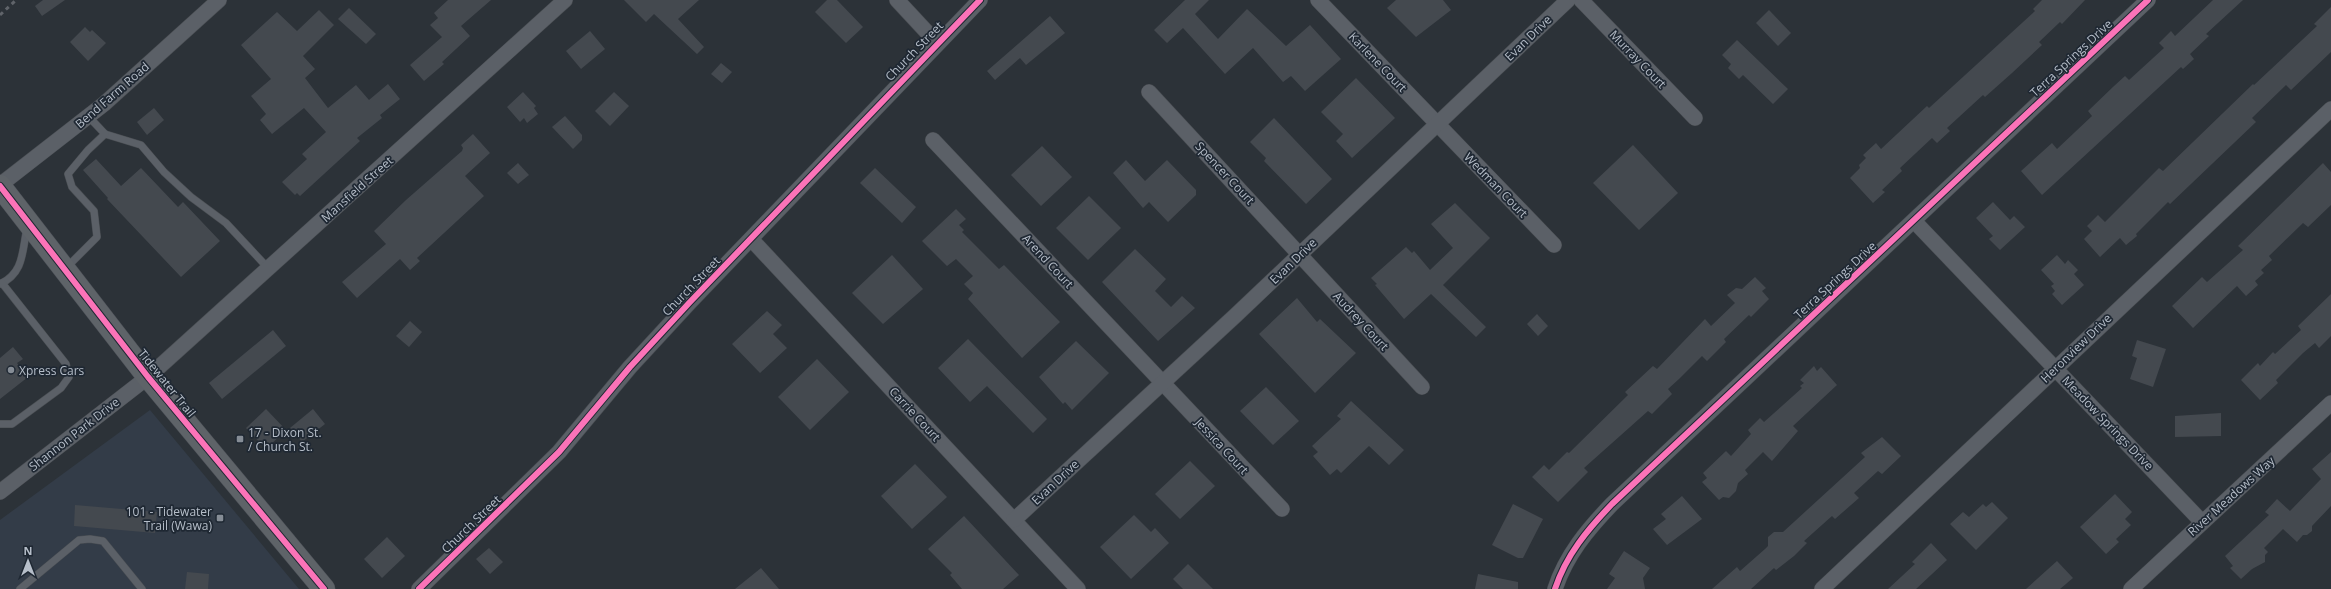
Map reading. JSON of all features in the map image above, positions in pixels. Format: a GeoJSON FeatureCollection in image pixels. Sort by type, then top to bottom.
{"type":"FeatureCollection","features":[{"type":"Feature","properties":{"kind":"main road","name":"Tidewater Trail"},"geometry":{"type":"LineString","coordinates":[[0,186],[148,377],[324,589]]}},
{"type":"Feature","properties":{"kind":"street","name":"Bend Farm Road"},"geometry":{"type":"LineString","coordinates":[[0,186],[88,116],[219,0]]}},
{"type":"Feature","properties":{"kind":"street","name":"Mansfield Street"},"geometry":{"type":"LineString","coordinates":[[148,377],[565,0]]}},
{"type":"Feature","properties":{"kind":"street"},"geometry":{"type":"LineString","coordinates":[[897,0],[937,42]]}},
{"type":"Feature","properties":{"kind":"street","name":"Church Street"},"geometry":{"type":"LineString","coordinates":[[419,589],[559,452],[630,367],[937,42],[980,0]]}},
{"type":"Feature","properties":{"kind":"street","name":"Karlene Court"},"geometry":{"type":"LineString","coordinates":[[1318,0],[1437,124]]}},
{"type":"Feature","properties":{"kind":"street","name":"Evan Drive"},"geometry":{"type":"LineString","coordinates":[[1014,520],[1163,383],[1568,0]]}},
{"type":"Feature","properties":{"kind":"street","name":"Murray Court"},"geometry":{"type":"LineString","coordinates":[[1581,0],[1695,118]]}},
{"type":"Feature","properties":{"kind":"street","name":"Terra Springs Drive"},"geometry":{"type":"LineString","coordinates":[[1555,589],[1573,551],[1596,520],[2148,0]]}},
{"type":"Feature","properties":{"kind":"street","name":"Spencer Court"},"geometry":{"type":"LineString","coordinates":[[1149,92],[1300,254]]}},
{"type":"Feature","properties":{"kind":"street","name":"Heronview Drive"},"geometry":{"type":"LineString","coordinates":[[1822,589],[2331,109]]}},
{"type":"Feature","properties":{"kind":"street","name":"Wedman Court"},"geometry":{"type":"LineString","coordinates":[[1437,124],[1554,245]]}},
{"type":"Feature","properties":{"kind":"street","name":"Arend Court"},"geometry":{"type":"LineString","coordinates":[[933,140],[1163,383]]}},
{"type":"Feature","properties":{"kind":"street","name":"Meadow Springs Drive"},"geometry":{"type":"LineString","coordinates":[[1914,221],[2202,522]]}},
{"type":"Feature","properties":{"kind":"street","name":"Carrie Court"},"geometry":{"type":"LineString","coordinates":[[751,239],[1078,589]]}},
{"type":"Feature","properties":{"kind":"street","name":"Audrey Court"},"geometry":{"type":"LineString","coordinates":[[1300,254],[1422,387]]}},
{"type":"Feature","properties":{"kind":"street","name":"Shannon Park Drive"},"geometry":{"type":"LineString","coordinates":[[0,492],[148,377]]}},
{"type":"Feature","properties":{"kind":"street","name":"Jessica Court"},"geometry":{"type":"LineString","coordinates":[[1163,383],[1282,509]]}},
{"type":"Feature","properties":{"kind":"street","name":"River Meadows Way"},"geometry":{"type":"LineString","coordinates":[[2131,589],[2331,403]]}},
{"type":"Feature","properties":{"kind":"lane"},"geometry":{"type":"LineString","coordinates":[[88,116],[105,134],[141,145],[164,172],[191,197],[226,224],[268,268]]}},
{"type":"Feature","properties":{"kind":"lane"},"geometry":{"type":"LineString","coordinates":[[64,270],[97,237],[94,211],[72,187],[68,174],[88,150],[105,134]]}},
{"type":"Feature","properties":{"kind":"lane"},"geometry":{"type":"LineString","coordinates":[[0,424],[12,424],[61,388],[69,377],[66,364],[1,283],[12,278],[18,270],[28,224]]}},
{"type":"Feature","properties":{"kind":"lane"},"geometry":{"type":"LineString","coordinates":[[20,589],[79,540],[90,539],[103,541],[142,589]]}},
{"type":"Feature","properties":{"kind":"shaded area"},"geometry":{"type":"Polygon","coordinates":[[[150,410],[299,589],[0,589],[0,520],[150,410]]]}},
{"type":"Feature","properties":{"kind":"building"},"geometry":{"type":"Polygon","coordinates":[[[43,0],[65,0],[42,16],[35,6],[43,0]]]}},
{"type":"Feature","properties":{"kind":"building"},"geometry":{"type":"Polygon","coordinates":[[[448,0],[491,0],[461,26],[470,36],[442,62],[444,64],[424,81],[410,65],[442,37],[430,25],[438,18],[434,13],[448,0]]]}},
{"type":"Feature","properties":{"kind":"building"},"geometry":{"type":"Polygon","coordinates":[[[624,0],[699,0],[678,19],[704,47],[697,54],[654,14],[646,22],[624,0]]]}},
{"type":"Feature","properties":{"kind":"building"},"geometry":{"type":"Polygon","coordinates":[[[827,0],[837,0],[863,27],[846,43],[815,12],[827,0]]]}},
{"type":"Feature","properties":{"kind":"building"},"geometry":{"type":"Polygon","coordinates":[[[1185,0],[1209,0],[1195,14],[1218,39],[1247,9],[1286,46],[1310,25],[1341,59],[1305,91],[1291,76],[1283,82],[1253,48],[1225,74],[1183,28],[1167,43],[1154,30],[1185,0]]]}},
{"type":"Feature","properties":{"kind":"building"},"geometry":{"type":"Polygon","coordinates":[[[1396,0],[1443,0],[1451,10],[1416,37],[1387,8],[1396,0]]]}},
{"type":"Feature","properties":{"kind":"building"},"geometry":{"type":"Polygon","coordinates":[[[2042,0],[2085,0],[2062,24],[2060,22],[2039,42],[2042,45],[2012,73],[1985,97],[1983,95],[1947,128],[1950,131],[1937,143],[1932,138],[1900,168],[1902,171],[1882,190],[1885,192],[1873,203],[1850,178],[1860,168],[1859,165],[1866,158],[1863,155],[1876,143],[1881,149],[1927,106],[1929,108],[2035,11],[2033,9],[2042,0]]]}},
{"type":"Feature","properties":{"kind":"building"},"geometry":{"type":"Polygon","coordinates":[[[2213,0],[2243,0],[2206,34],[2209,36],[2190,54],[2194,59],[2183,69],[2181,67],[2042,195],[2021,171],[2052,143],[2057,149],[2092,116],[2088,111],[2114,86],[2125,76],[2129,80],[2164,48],[2159,43],[2171,31],[2175,36],[2213,0]]]}},
{"type":"Feature","properties":{"kind":"building"},"geometry":{"type":"Polygon","coordinates":[[[2331,7],[2331,52],[2291,90],[2286,85],[2252,118],[2256,122],[2170,204],[2168,202],[2136,234],[2137,236],[2126,245],[2120,238],[2100,257],[2084,239],[2092,231],[2087,226],[2098,215],[2105,222],[2159,168],[2163,171],[2253,84],[2254,85],[2317,26],[2314,24],[2331,7]]]}},
{"type":"Feature","properties":{"kind":"building"},"geometry":{"type":"Polygon","coordinates":[[[349,8],[376,34],[366,44],[338,19],[349,8]]]}},
{"type":"Feature","properties":{"kind":"building"},"geometry":{"type":"Polygon","coordinates":[[[319,10],[334,25],[303,56],[315,69],[305,78],[328,108],[356,85],[369,100],[388,84],[400,99],[380,115],[382,118],[357,138],[360,141],[300,196],[297,193],[295,195],[282,182],[307,159],[302,154],[326,132],[304,108],[272,134],[260,120],[266,114],[251,96],[271,79],[241,45],[277,12],[297,31],[319,10]]]}},
{"type":"Feature","properties":{"kind":"building"},"geometry":{"type":"Polygon","coordinates":[[[1769,10],[1791,33],[1778,46],[1756,23],[1769,10]]]}},
{"type":"Feature","properties":{"kind":"building"},"geometry":{"type":"Polygon","coordinates":[[[1050,16],[1065,33],[1026,65],[1020,58],[995,80],[987,71],[1050,16]]]}},
{"type":"Feature","properties":{"kind":"building"},"geometry":{"type":"Polygon","coordinates":[[[85,27],[90,32],[92,30],[106,43],[88,61],[70,42],[85,27]]]}},
{"type":"Feature","properties":{"kind":"building"},"geometry":{"type":"Polygon","coordinates":[[[590,31],[605,49],[581,69],[566,51],[590,31]]]}},
{"type":"Feature","properties":{"kind":"building"},"geometry":{"type":"Polygon","coordinates":[[[1737,40],[1788,89],[1773,104],[1743,75],[1739,79],[1728,68],[1731,64],[1722,55],[1737,40]]]}},
{"type":"Feature","properties":{"kind":"building"},"geometry":{"type":"Polygon","coordinates":[[[721,63],[732,72],[722,83],[711,74],[721,63]]]}},
{"type":"Feature","properties":{"kind":"building"},"geometry":{"type":"Polygon","coordinates":[[[1356,78],[1395,118],[1352,158],[1336,141],[1343,134],[1321,112],[1356,78]]]}},
{"type":"Feature","properties":{"kind":"building"},"geometry":{"type":"Polygon","coordinates":[[[523,92],[536,106],[534,108],[538,114],[527,123],[524,118],[520,122],[507,107],[523,92]]]}},
{"type":"Feature","properties":{"kind":"building"},"geometry":{"type":"Polygon","coordinates":[[[614,92],[629,106],[610,126],[595,111],[614,92]]]}},
{"type":"Feature","properties":{"kind":"building"},"geometry":{"type":"Polygon","coordinates":[[[154,108],[164,120],[147,135],[137,122],[154,108]]]}},
{"type":"Feature","properties":{"kind":"building"},"geometry":{"type":"Polygon","coordinates":[[[565,116],[582,135],[582,140],[573,149],[552,127],[565,116]]]}},
{"type":"Feature","properties":{"kind":"building"},"geometry":{"type":"Polygon","coordinates":[[[1274,118],[1332,179],[1306,204],[1264,161],[1266,158],[1250,142],[1274,118]]]}},
{"type":"Feature","properties":{"kind":"building"},"geometry":{"type":"Polygon","coordinates":[[[473,134],[490,153],[465,176],[484,196],[417,258],[420,261],[410,270],[400,259],[357,298],[342,282],[386,244],[374,231],[406,200],[462,151],[463,148],[461,145],[473,134]]]}},
{"type":"Feature","properties":{"kind":"building"},"geometry":{"type":"Polygon","coordinates":[[[1633,145],[1678,193],[1639,230],[1593,183],[1633,145]]]}},
{"type":"Feature","properties":{"kind":"building"},"geometry":{"type":"Polygon","coordinates":[[[1042,146],[1072,177],[1041,206],[1011,175],[1042,146]]]}},
{"type":"Feature","properties":{"kind":"building"},"geometry":{"type":"Polygon","coordinates":[[[96,159],[121,186],[141,168],[178,207],[183,202],[220,241],[181,277],[107,199],[108,198],[83,170],[96,159]]]}},
{"type":"Feature","properties":{"kind":"building"},"geometry":{"type":"Polygon","coordinates":[[[1126,160],[1145,181],[1167,160],[1196,190],[1196,195],[1168,222],[1149,202],[1143,208],[1113,173],[1126,160]]]}},
{"type":"Feature","properties":{"kind":"building"},"geometry":{"type":"Polygon","coordinates":[[[518,163],[529,175],[518,184],[507,173],[518,163]]]}},
{"type":"Feature","properties":{"kind":"building"},"geometry":{"type":"Polygon","coordinates":[[[2323,163],[2331,172],[2331,205],[2308,227],[2303,223],[2269,256],[2272,260],[2261,270],[2264,273],[2255,281],[2258,285],[2246,296],[2237,286],[2193,328],[2172,306],[2202,277],[2207,282],[2243,250],[2238,246],[2323,163]]]}},
{"type":"Feature","properties":{"kind":"building"},"geometry":{"type":"Polygon","coordinates":[[[875,168],[916,207],[902,223],[860,183],[875,168]]]}},
{"type":"Feature","properties":{"kind":"building"},"geometry":{"type":"Polygon","coordinates":[[[1089,196],[1121,228],[1088,260],[1056,228],[1089,196]]]}},
{"type":"Feature","properties":{"kind":"building"},"geometry":{"type":"Polygon","coordinates":[[[1993,202],[2010,220],[2014,216],[2025,227],[2000,250],[1989,239],[1993,236],[1976,218],[1993,202]]]}},
{"type":"Feature","properties":{"kind":"building"},"geometry":{"type":"Polygon","coordinates":[[[1455,203],[1490,238],[1443,285],[1486,327],[1476,337],[1431,294],[1404,319],[1375,285],[1377,284],[1371,278],[1406,247],[1412,253],[1414,251],[1430,270],[1453,248],[1431,224],[1455,203]]]}},
{"type":"Feature","properties":{"kind":"building"},"geometry":{"type":"Polygon","coordinates":[[[956,209],[966,219],[959,225],[964,230],[962,232],[999,269],[1004,265],[1060,322],[1022,358],[968,299],[973,293],[964,284],[973,276],[956,259],[947,266],[922,241],[956,209]]]}},
{"type":"Feature","properties":{"kind":"building"},"geometry":{"type":"Polygon","coordinates":[[[1135,249],[1166,279],[1155,291],[1171,307],[1182,296],[1195,308],[1158,341],[1102,282],[1135,249]]]}},
{"type":"Feature","properties":{"kind":"building"},"geometry":{"type":"Polygon","coordinates":[[[892,255],[923,289],[883,324],[852,293],[892,255]]]}},
{"type":"Feature","properties":{"kind":"building"},"geometry":{"type":"Polygon","coordinates":[[[2057,255],[2065,264],[2068,260],[2078,270],[2074,274],[2084,285],[2062,305],[2052,294],[2055,291],[2051,286],[2054,284],[2041,270],[2057,255]]]}},
{"type":"Feature","properties":{"kind":"building"},"geometry":{"type":"Polygon","coordinates":[[[1755,277],[1766,288],[1762,291],[1769,299],[1751,317],[1749,315],[1724,339],[1726,342],[1707,361],[1702,356],[1668,389],[1672,394],[1652,414],[1648,411],[1584,468],[1588,472],[1558,502],[1532,477],[1544,465],[1549,470],[1567,452],[1569,453],[1628,395],[1625,392],[1653,366],[1657,369],[1705,319],[1711,326],[1735,303],[1727,295],[1736,288],[1742,289],[1755,277]]]}},
{"type":"Feature","properties":{"kind":"building"},"geometry":{"type":"Polygon","coordinates":[[[2331,294],[2331,336],[2319,348],[2315,343],[2303,353],[2276,380],[2278,383],[2260,400],[2241,380],[2258,363],[2260,366],[2273,352],[2275,354],[2301,330],[2298,326],[2331,294]]]}},
{"type":"Feature","properties":{"kind":"building"},"geometry":{"type":"Polygon","coordinates":[[[1297,298],[1317,322],[1320,319],[1356,353],[1315,393],[1259,334],[1297,298]]]}},
{"type":"Feature","properties":{"kind":"building"},"geometry":{"type":"Polygon","coordinates":[[[767,311],[782,325],[773,334],[787,348],[760,373],[732,344],[767,311]]]}},
{"type":"Feature","properties":{"kind":"building"},"geometry":{"type":"Polygon","coordinates":[[[1537,314],[1548,326],[1538,336],[1527,324],[1537,314]]]}},
{"type":"Feature","properties":{"kind":"building"},"geometry":{"type":"Polygon","coordinates":[[[410,321],[422,332],[409,347],[396,336],[410,321]]]}},
{"type":"Feature","properties":{"kind":"building"},"geometry":{"type":"Polygon","coordinates":[[[273,330],[286,346],[222,399],[209,383],[273,330]]]}},
{"type":"Feature","properties":{"kind":"building"},"geometry":{"type":"Polygon","coordinates":[[[968,339],[1047,419],[1033,433],[987,386],[970,402],[938,368],[968,339]]]}},
{"type":"Feature","properties":{"kind":"building"},"geometry":{"type":"Polygon","coordinates":[[[2137,340],[2166,349],[2153,387],[2130,379],[2137,358],[2132,356],[2137,340]]]}},
{"type":"Feature","properties":{"kind":"building"},"geometry":{"type":"Polygon","coordinates":[[[1076,341],[1109,373],[1072,410],[1065,402],[1063,404],[1039,377],[1076,341]]]}},
{"type":"Feature","properties":{"kind":"building","name":"Xpress Cars"},"geometry":{"type":"Polygon","coordinates":[[[13,347],[23,359],[17,363],[28,377],[0,399],[0,358],[13,347]]]}},
{"type":"Feature","properties":{"kind":"building"},"geometry":{"type":"Polygon","coordinates":[[[817,359],[849,392],[810,430],[778,397],[817,359]]]}},
{"type":"Feature","properties":{"kind":"building"},"geometry":{"type":"Polygon","coordinates":[[[1814,366],[1817,371],[1821,367],[1837,385],[1793,426],[1798,431],[1772,461],[1763,452],[1745,470],[1748,474],[1738,483],[1736,491],[1729,498],[1723,497],[1719,500],[1702,482],[1707,478],[1703,473],[1726,451],[1731,456],[1751,434],[1748,430],[1760,418],[1764,422],[1802,388],[1800,386],[1804,383],[1800,380],[1814,366]]]}},
{"type":"Feature","properties":{"kind":"building"},"geometry":{"type":"Polygon","coordinates":[[[1266,387],[1299,421],[1273,445],[1240,411],[1266,387]]]}},
{"type":"Feature","properties":{"kind":"building"},"geometry":{"type":"Polygon","coordinates":[[[1351,401],[1404,450],[1389,465],[1369,446],[1341,473],[1337,469],[1330,475],[1313,456],[1318,452],[1312,446],[1341,419],[1337,416],[1351,401]]]}},
{"type":"Feature","properties":{"kind":"building"},"geometry":{"type":"Polygon","coordinates":[[[266,409],[286,430],[266,449],[246,428],[266,409]]]}},
{"type":"Feature","properties":{"kind":"building"},"geometry":{"type":"Polygon","coordinates":[[[313,409],[325,424],[302,442],[290,428],[313,409]]]}},
{"type":"Feature","properties":{"kind":"building"},"geometry":{"type":"Polygon","coordinates":[[[2221,413],[2221,436],[2175,437],[2175,416],[2221,413]]]}},
{"type":"Feature","properties":{"kind":"building"},"geometry":{"type":"Polygon","coordinates":[[[1882,437],[1901,456],[1882,474],[1878,471],[1854,493],[1859,498],[1835,519],[1832,516],[1804,541],[1807,543],[1794,556],[1776,570],[1774,568],[1751,589],[1712,589],[1737,567],[1740,571],[1765,549],[1768,546],[1768,537],[1774,532],[1783,532],[1865,457],[1861,453],[1882,437]]]}},
{"type":"Feature","properties":{"kind":"building"},"geometry":{"type":"Polygon","coordinates":[[[2331,452],[2331,506],[2312,526],[2312,531],[2307,535],[2303,535],[2297,542],[2283,529],[2264,548],[2268,552],[2265,555],[2265,562],[2252,569],[2241,579],[2230,568],[2233,566],[2225,556],[2269,515],[2265,512],[2277,499],[2290,511],[2321,479],[2312,469],[2331,452]]]}},
{"type":"Feature","properties":{"kind":"building"},"geometry":{"type":"Polygon","coordinates":[[[1190,461],[1215,486],[1180,519],[1155,494],[1190,461]]]}},
{"type":"Feature","properties":{"kind":"building"},"geometry":{"type":"Polygon","coordinates":[[[915,464],[947,497],[912,529],[881,496],[915,464]]]}},
{"type":"Feature","properties":{"kind":"building"},"geometry":{"type":"Polygon","coordinates":[[[2115,494],[2132,512],[2125,519],[2131,525],[2116,539],[2119,542],[2106,554],[2080,527],[2115,494]]]}},
{"type":"Feature","properties":{"kind":"building"},"geometry":{"type":"Polygon","coordinates":[[[1682,496],[1702,519],[1667,545],[1653,529],[1666,519],[1661,514],[1682,496]]]}},
{"type":"Feature","properties":{"kind":"building"},"geometry":{"type":"Polygon","coordinates":[[[1992,502],[2008,518],[1976,550],[1950,524],[1963,512],[1969,517],[1983,504],[1986,507],[1992,502]]]}},
{"type":"Feature","properties":{"kind":"building"},"geometry":{"type":"Polygon","coordinates":[[[1513,504],[1543,519],[1523,558],[1518,558],[1492,545],[1513,504]]]}},
{"type":"Feature","properties":{"kind":"building"},"geometry":{"type":"Polygon","coordinates":[[[75,505],[157,512],[155,533],[74,526],[75,505]]]}},
{"type":"Feature","properties":{"kind":"building"},"geometry":{"type":"Polygon","coordinates":[[[1134,515],[1151,532],[1155,528],[1169,543],[1131,579],[1100,547],[1134,515]]]}},
{"type":"Feature","properties":{"kind":"building"},"geometry":{"type":"Polygon","coordinates":[[[964,516],[1019,575],[1003,589],[962,589],[950,575],[952,573],[928,549],[964,516]]]}},
{"type":"Feature","properties":{"kind":"building"},"geometry":{"type":"Polygon","coordinates":[[[387,537],[405,556],[382,578],[364,559],[387,537]]]}},
{"type":"Feature","properties":{"kind":"building"},"geometry":{"type":"Polygon","coordinates":[[[1931,543],[1947,560],[1916,589],[1888,589],[1915,564],[1912,562],[1931,543]]]}},
{"type":"Feature","properties":{"kind":"building"},"geometry":{"type":"Polygon","coordinates":[[[489,548],[503,562],[490,574],[476,559],[489,548]]]}},
{"type":"Feature","properties":{"kind":"building"},"geometry":{"type":"Polygon","coordinates":[[[1624,551],[1650,568],[1643,578],[1645,589],[1607,589],[1615,578],[1609,574],[1624,551]]]}},
{"type":"Feature","properties":{"kind":"building"},"geometry":{"type":"Polygon","coordinates":[[[2057,561],[2073,578],[2060,589],[2026,589],[2057,561]]]}},
{"type":"Feature","properties":{"kind":"building"},"geometry":{"type":"Polygon","coordinates":[[[1188,564],[1213,589],[1183,589],[1173,579],[1188,564]]]}},
{"type":"Feature","properties":{"kind":"building"},"geometry":{"type":"Polygon","coordinates":[[[761,568],[779,589],[735,589],[761,568]]]}},
{"type":"Feature","properties":{"kind":"building"},"geometry":{"type":"Polygon","coordinates":[[[187,572],[209,574],[208,589],[185,589],[187,572]]]}},
{"type":"Feature","properties":{"kind":"building"},"geometry":{"type":"Polygon","coordinates":[[[1478,574],[1518,582],[1518,589],[1475,589],[1478,574]]]}},
{"type":"Feature","properties":{"kind":"railway"},"geometry":{"type":"LineString","coordinates":[[0,15],[16,0]]}},
{"type":"Feature","properties":{"kind":"cycle path"},"geometry":{"type":"LineString","coordinates":[[419,589],[559,452],[630,367],[690,302],[980,0]]}},
{"type":"Feature","properties":{"kind":"cycle path"},"geometry":{"type":"LineString","coordinates":[[1555,589],[1565,565],[1579,543],[1612,504],[2148,0]]}},
{"type":"Feature","properties":{"kind":"cycle path"},"geometry":{"type":"LineString","coordinates":[[0,186],[148,377],[324,589]]}},
{"type":"Feature","properties":{"kind":"place","name":"Xpress Cars"},"geometry":{"type":"Point","coordinates":[11,370]}},
{"type":"Feature","properties":{"kind":"place","name":"17 - Dixon St. / Church St."},"geometry":{"type":"Point","coordinates":[240,439]}},
{"type":"Feature","properties":{"kind":"place","name":"101 - Tidewater Trail (Wawa)"},"geometry":{"type":"Point","coordinates":[220,518]}}]}
